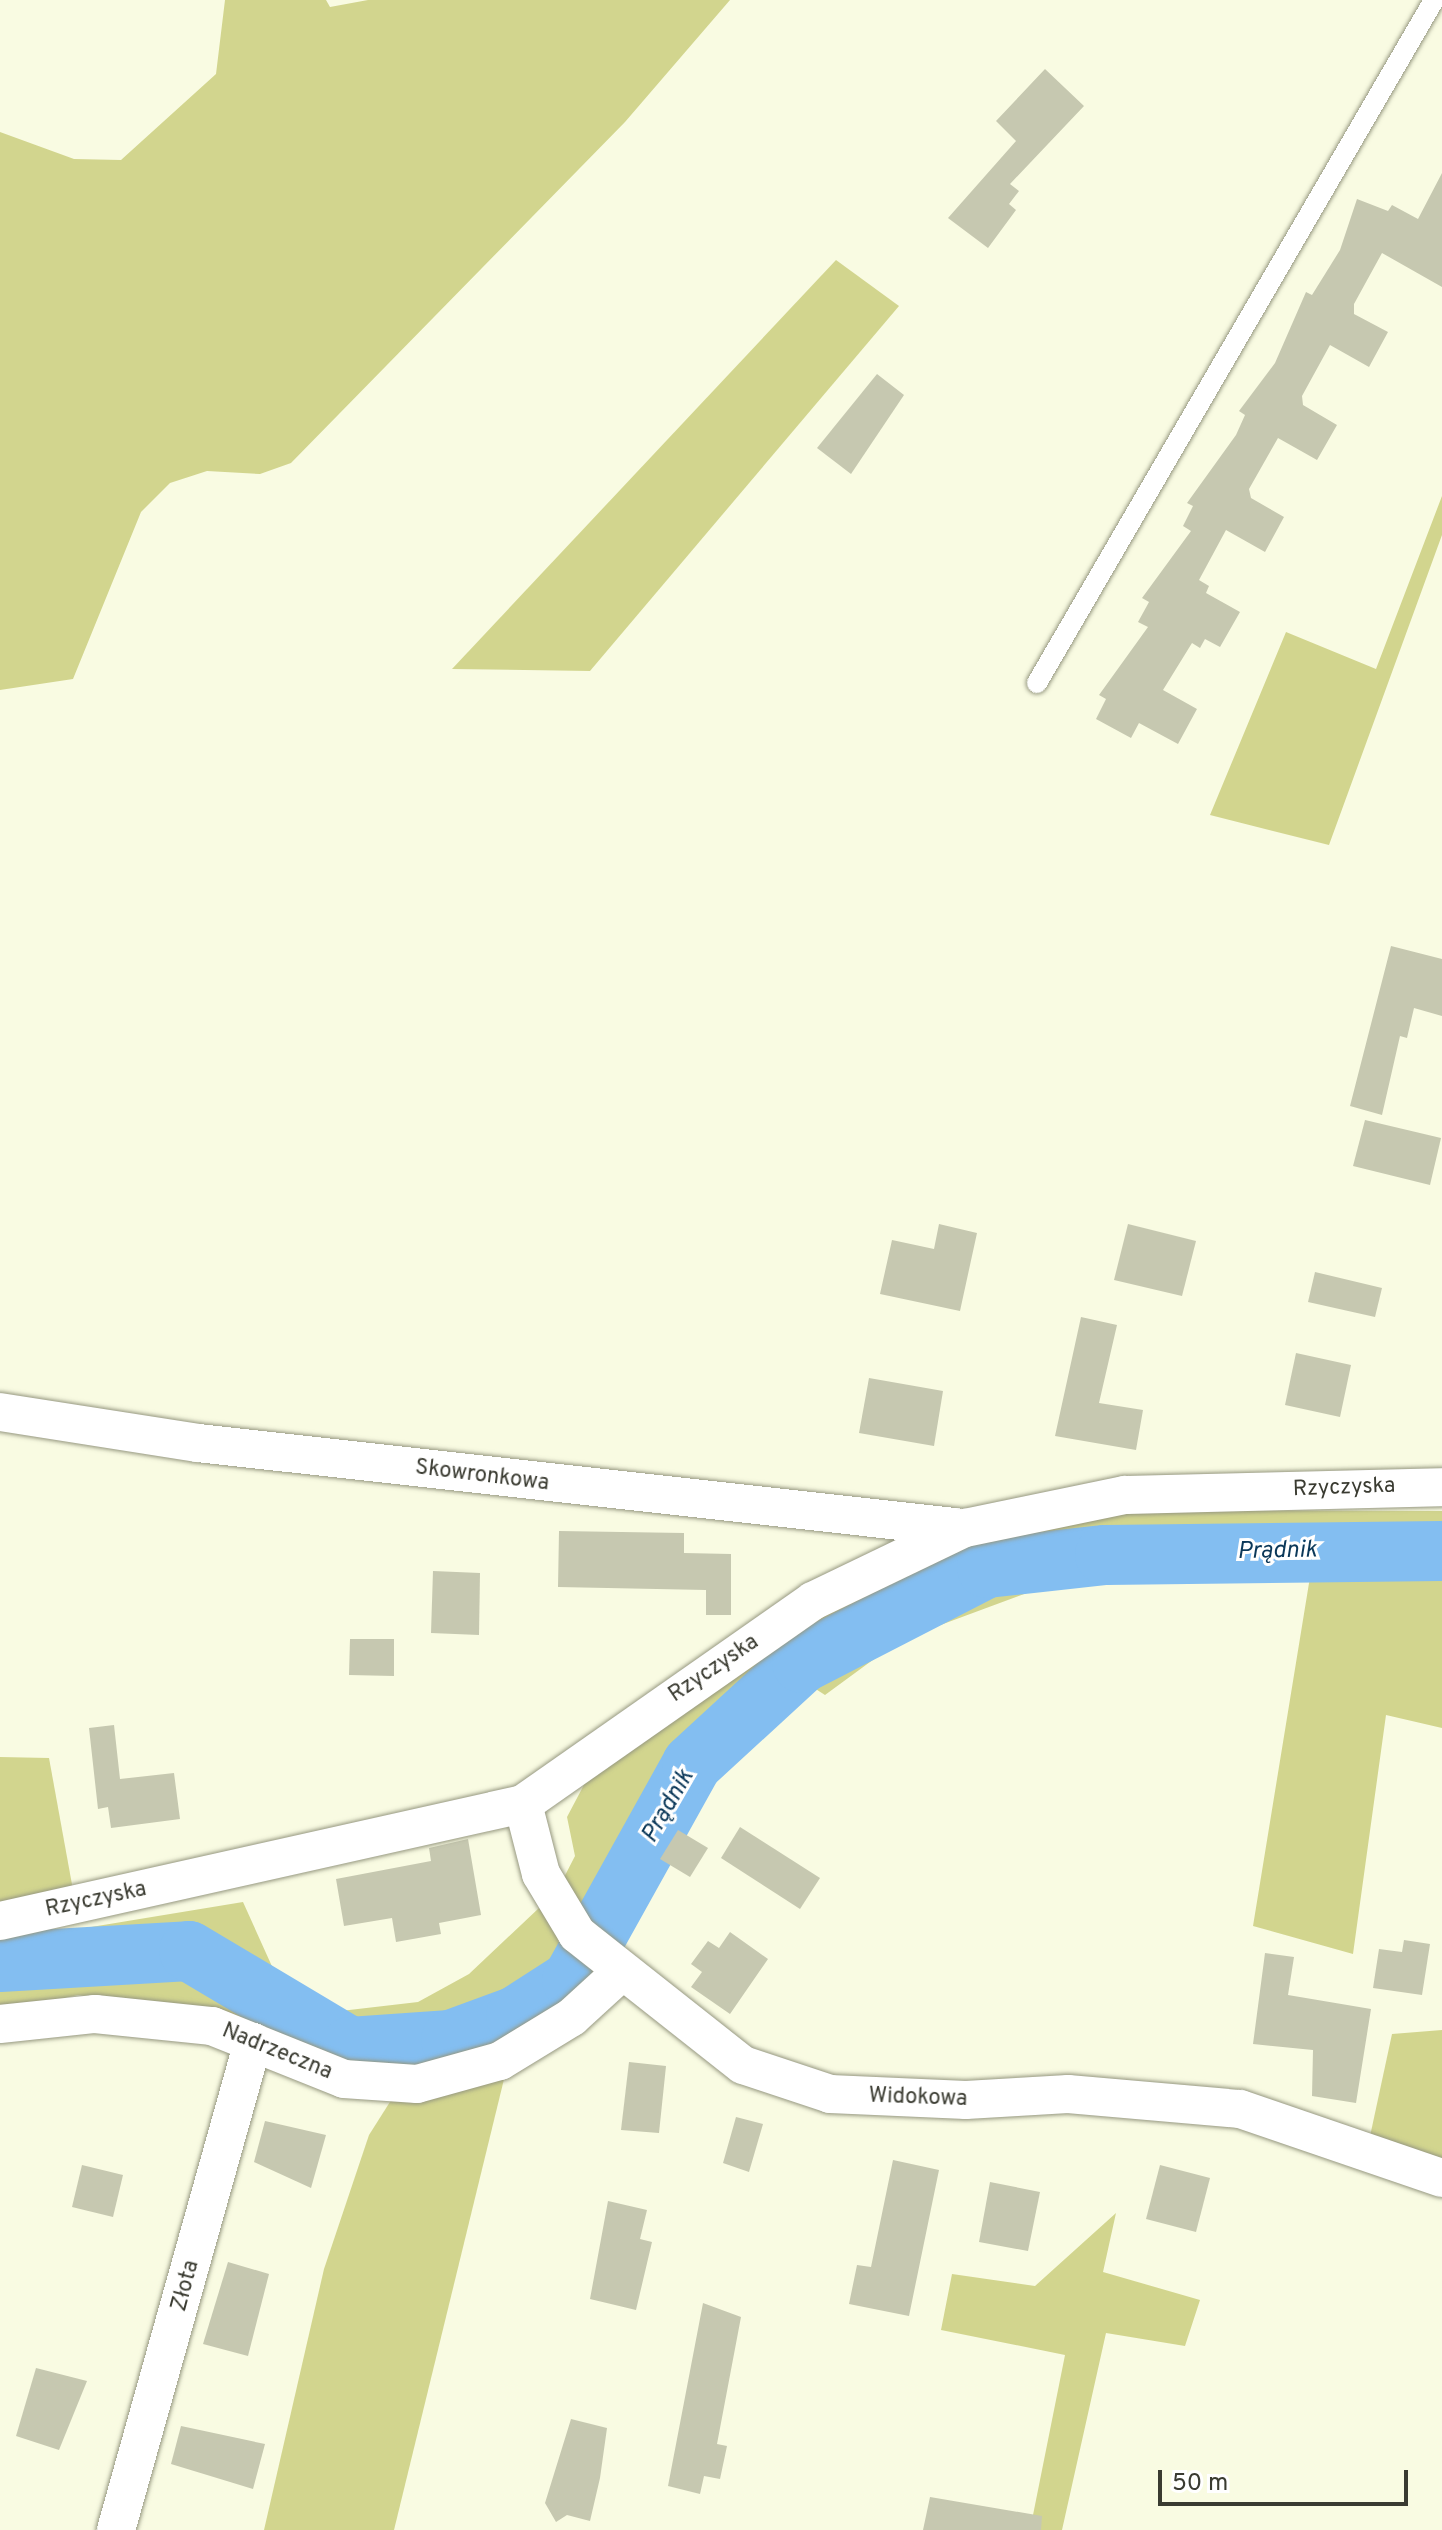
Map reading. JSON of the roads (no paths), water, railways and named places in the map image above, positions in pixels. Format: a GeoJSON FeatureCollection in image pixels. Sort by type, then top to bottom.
{"type":"FeatureCollection","features":[{"type":"Feature","properties":{"kind":"street","name":"Skowronkowa"},"geometry":{"type":"LineString","coordinates":[[0,1412],[213,1445],[965,1528]]}},
{"type":"Feature","properties":{"kind":"street","name":"Rzyczyska"},"geometry":{"type":"LineString","coordinates":[[0,1921],[523,1804],[813,1601],[965,1528],[1125,1495],[1442,1487]]}},
{"type":"Feature","properties":{"kind":"street","name":"Widokowa"},"geometry":{"type":"LineString","coordinates":[[523,1804],[541,1874],[577,1934],[612,1968],[649,1987],[743,2065],[830,2094],[966,2100],[1068,2094],[1240,2109],[1442,2178]]}},
{"type":"Feature","properties":{"kind":"street","name":"Nadrzeczna"},"geometry":{"type":"LineString","coordinates":[[0,2024],[95,2014],[212,2026],[344,2079],[417,2084],[500,2061],[572,2017],[612,1968]]}},
{"type":"Feature","properties":{"kind":"street","name":"Złota"},"geometry":{"type":"LineString","coordinates":[[116,2530],[253,2042]]}},
{"type":"Feature","properties":{"kind":"lane"},"geometry":{"type":"LineString","coordinates":[[1037,683],[1434,0]]}},
{"type":"Feature","properties":{"kind":"waterway","name":"Prądnik"},"geometry":{"type":"LineString","coordinates":[[0,1962],[189,1951],[350,2047],[451,2040],[516,2016],[572,1980],[692,1764],[802,1663],[987,1568],[1105,1555],[1442,1551]]}}]}
